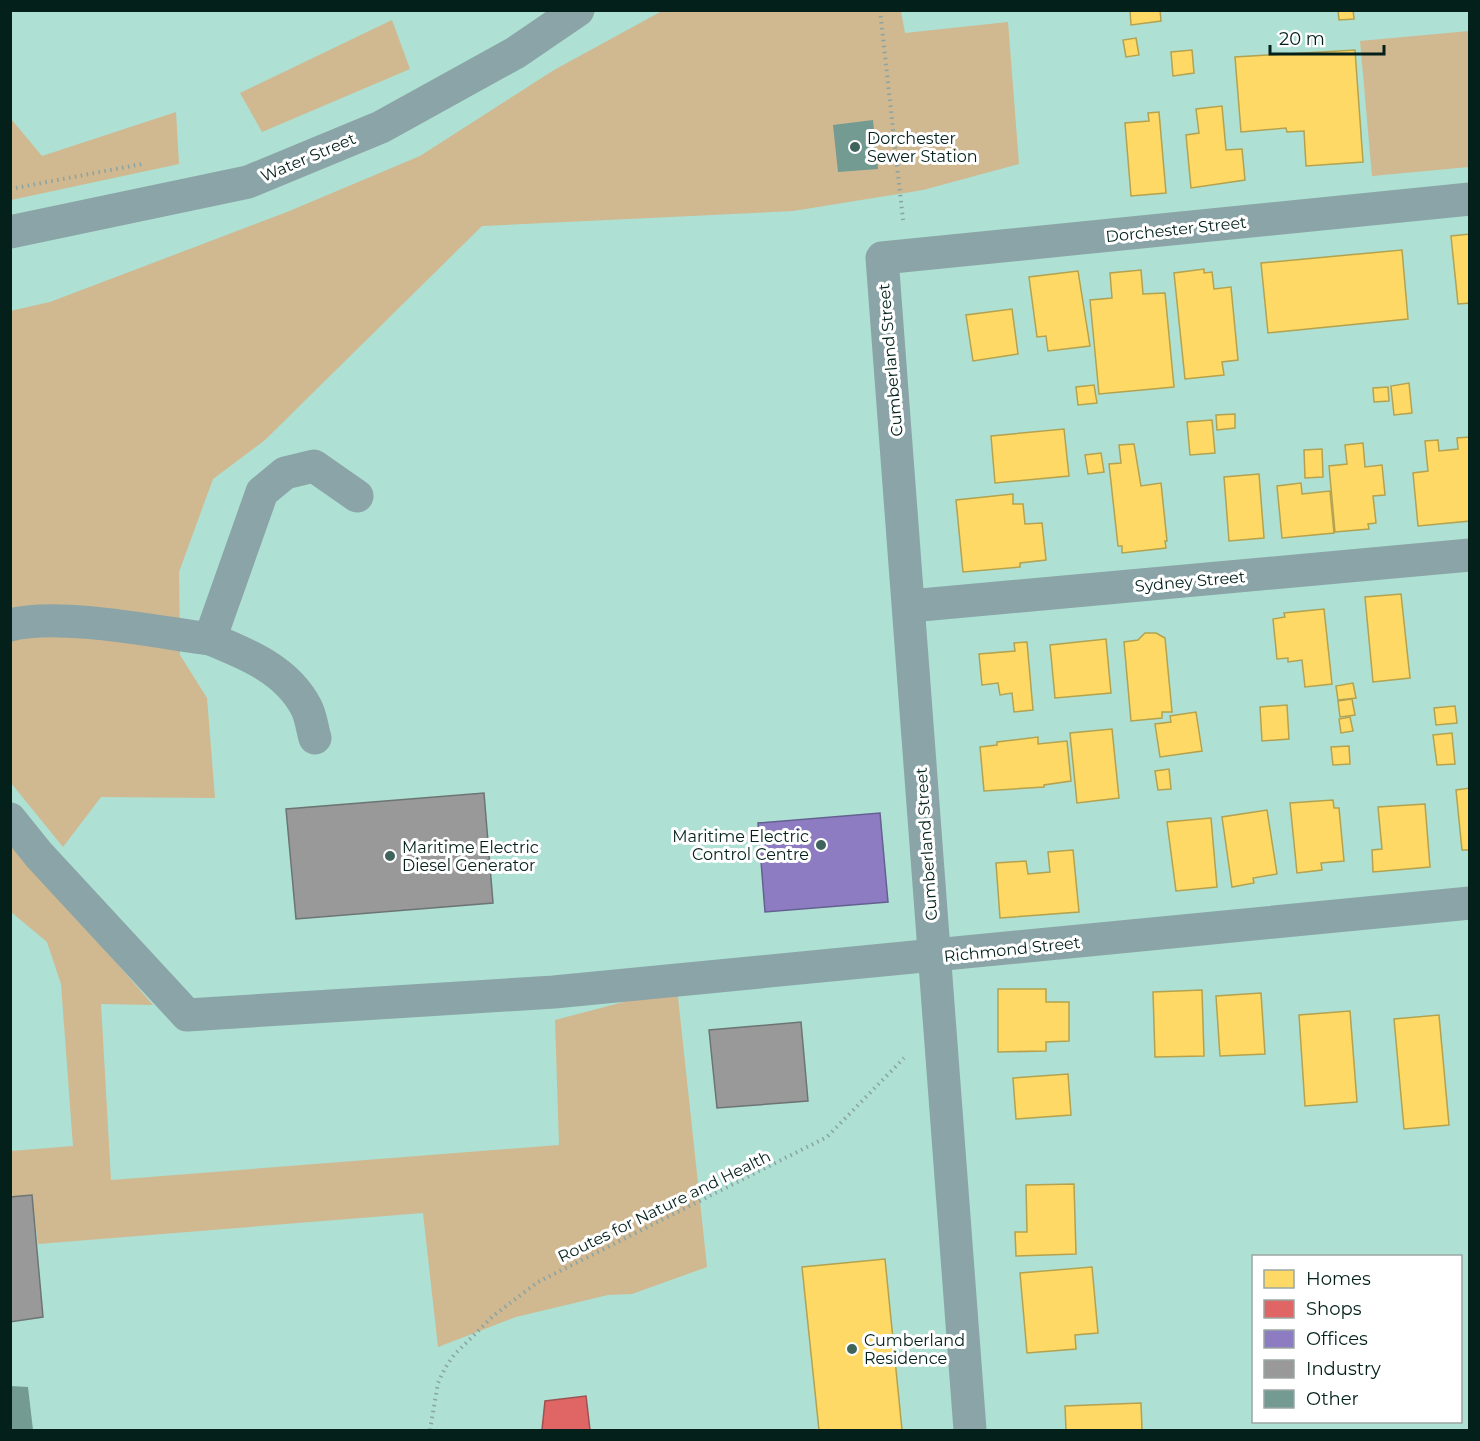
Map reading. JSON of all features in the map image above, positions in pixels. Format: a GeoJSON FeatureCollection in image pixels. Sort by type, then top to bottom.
{"type":"FeatureCollection","features":[{"type":"Feature","properties":{"kind":"street","name":"Water Street"},"geometry":{"type":"LineString","coordinates":[[10,232],[248,182],[381,127],[515,53],[578,10]]}},
{"type":"Feature","properties":{"kind":"street","name":"Dorchester Street"},"geometry":{"type":"LineString","coordinates":[[894,257],[1470,199]]}},
{"type":"Feature","properties":{"kind":"street","name":"Cumberland Street"},"geometry":{"type":"LineString","coordinates":[[894,257],[910,606],[937,1017],[970,1431]]}},
{"type":"Feature","properties":{"kind":"street"},"geometry":{"type":"LineString","coordinates":[[210,639],[262,492],[285,473],[314,466],[357,496]]}},
{"type":"Feature","properties":{"kind":"street","name":"Sydney Street"},"geometry":{"type":"LineString","coordinates":[[910,606],[1470,555]]}},
{"type":"Feature","properties":{"kind":"street"},"geometry":{"type":"LineString","coordinates":[[10,625],[28,620],[107,625],[210,639],[267,666],[292,686],[307,708],[315,738]]}},
{"type":"Feature","properties":{"kind":"street","name":"Richmond Street"},"geometry":{"type":"LineString","coordinates":[[10,819],[39,855],[187,1015],[554,992],[1470,903]]}},
{"type":"Feature","properties":{"kind":"path"},"geometry":{"type":"LineString","coordinates":[[880,10],[894,257]]}},
{"type":"Feature","properties":{"kind":"path"},"geometry":{"type":"LineString","coordinates":[[10,189],[152,162]]}},
{"type":"Feature","properties":{"kind":"path","name":"Routes for Nature and Health"},"geometry":{"type":"LineString","coordinates":[[430,1431],[435,1392],[445,1368],[454,1355],[493,1316],[538,1282],[827,1137],[906,1056],[937,1017]]}},
{"type":"Feature","properties":{"kind":"shaded area"},"geometry":{"type":"Polygon","coordinates":[[[662,11],[901,11],[905,33],[1008,22],[1019,164],[923,190],[793,211],[482,226],[265,440],[213,479],[179,572],[180,655],[207,698],[215,798],[101,797],[63,847],[11,783],[10,311],[50,302],[287,212],[420,156],[554,70],[662,11]]]}},
{"type":"Feature","properties":{"kind":"shaded area"},"geometry":{"type":"Polygon","coordinates":[[[392,20],[410,69],[262,132],[240,93],[392,20]]]}},
{"type":"Feature","properties":{"kind":"shaded area"},"geometry":{"type":"Polygon","coordinates":[[[1469,31],[1469,167],[1372,176],[1360,41],[1469,31]]]}},
{"type":"Feature","properties":{"kind":"shaded area"},"geometry":{"type":"Polygon","coordinates":[[[176,112],[179,164],[11,200],[11,119],[42,156],[176,112]]]}},
{"type":"Feature","properties":{"kind":"shaded area"},"geometry":{"type":"Polygon","coordinates":[[[10,840],[153,1005],[101,1004],[111,1180],[559,1145],[555,1020],[677,988],[707,1267],[632,1294],[608,1295],[516,1317],[438,1347],[423,1213],[38,1244],[32,1195],[11,1197],[11,1151],[73,1146],[61,984],[47,942],[11,912],[10,840]]]}},
{"type":"Feature","properties":{"kind":"building: Homes"},"geometry":{"type":"Polygon","coordinates":[[[1130,10],[1160,10],[1161,21],[1131,25],[1130,10]]]}},
{"type":"Feature","properties":{"kind":"building: Homes"},"geometry":{"type":"Polygon","coordinates":[[[1338,10],[1353,10],[1354,19],[1339,20],[1338,10]]]}},
{"type":"Feature","properties":{"kind":"building: Homes"},"geometry":{"type":"Polygon","coordinates":[[[1136,38],[1139,55],[1126,57],[1123,40],[1136,38]]]}},
{"type":"Feature","properties":{"kind":"building: Homes"},"geometry":{"type":"Polygon","coordinates":[[[1192,50],[1194,73],[1173,76],[1171,52],[1192,50]]]}},
{"type":"Feature","properties":{"kind":"building: Homes"},"geometry":{"type":"Polygon","coordinates":[[[1355,50],[1363,162],[1306,166],[1304,131],[1287,132],[1286,128],[1241,132],[1235,57],[1355,50]]]}},
{"type":"Feature","properties":{"kind":"building: Homes"},"geometry":{"type":"Polygon","coordinates":[[[1222,106],[1226,150],[1242,149],[1245,180],[1191,188],[1186,135],[1199,133],[1196,109],[1222,106]]]}},
{"type":"Feature","properties":{"kind":"building: Homes"},"geometry":{"type":"Polygon","coordinates":[[[1159,112],[1166,193],[1131,196],[1125,123],[1149,121],[1148,113],[1159,112]]]}},
{"type":"Feature","properties":{"kind":"building: Homes"},"geometry":{"type":"Polygon","coordinates":[[[1470,234],[1470,303],[1458,304],[1451,236],[1470,234]]]}},
{"type":"Feature","properties":{"kind":"building: Homes"},"geometry":{"type":"Polygon","coordinates":[[[1402,250],[1408,319],[1268,333],[1261,263],[1402,250]]]}},
{"type":"Feature","properties":{"kind":"building: Homes"},"geometry":{"type":"Polygon","coordinates":[[[1204,269],[1204,273],[1212,272],[1214,289],[1231,287],[1238,360],[1222,362],[1224,375],[1185,379],[1174,273],[1204,269]]]}},
{"type":"Feature","properties":{"kind":"building: Homes"},"geometry":{"type":"Polygon","coordinates":[[[1141,270],[1143,294],[1165,293],[1174,387],[1099,394],[1090,300],[1112,298],[1110,273],[1141,270]]]}},
{"type":"Feature","properties":{"kind":"building: Homes"},"geometry":{"type":"Polygon","coordinates":[[[1078,271],[1090,346],[1048,351],[1046,336],[1037,337],[1029,277],[1078,271]]]}},
{"type":"Feature","properties":{"kind":"building: Homes"},"geometry":{"type":"Polygon","coordinates":[[[1012,309],[1018,354],[973,361],[966,315],[1012,309]]]}},
{"type":"Feature","properties":{"kind":"building: Homes"},"geometry":{"type":"Polygon","coordinates":[[[1409,383],[1412,413],[1394,415],[1391,386],[1409,383]]]}},
{"type":"Feature","properties":{"kind":"building: Homes"},"geometry":{"type":"Polygon","coordinates":[[[1094,385],[1097,403],[1078,405],[1076,387],[1094,385]]]}},
{"type":"Feature","properties":{"kind":"building: Homes"},"geometry":{"type":"Polygon","coordinates":[[[1388,387],[1389,401],[1374,402],[1373,388],[1388,387]]]}},
{"type":"Feature","properties":{"kind":"building: Homes"},"geometry":{"type":"Polygon","coordinates":[[[1235,414],[1235,428],[1217,430],[1216,415],[1235,414]]]}},
{"type":"Feature","properties":{"kind":"building: Homes"},"geometry":{"type":"Polygon","coordinates":[[[1212,420],[1215,453],[1190,455],[1187,422],[1212,420]]]}},
{"type":"Feature","properties":{"kind":"building: Homes"},"geometry":{"type":"Polygon","coordinates":[[[1064,429],[1069,476],[995,483],[991,436],[1064,429]]]}},
{"type":"Feature","properties":{"kind":"building: Homes"},"geometry":{"type":"Polygon","coordinates":[[[1470,437],[1470,521],[1418,526],[1413,473],[1428,471],[1425,441],[1438,440],[1439,451],[1458,449],[1457,438],[1470,437]]]}},
{"type":"Feature","properties":{"kind":"building: Homes"},"geometry":{"type":"Polygon","coordinates":[[[1363,443],[1365,467],[1382,465],[1385,495],[1373,496],[1376,523],[1368,524],[1369,529],[1335,532],[1329,466],[1347,464],[1345,445],[1363,443]]]}},
{"type":"Feature","properties":{"kind":"building: Homes"},"geometry":{"type":"Polygon","coordinates":[[[1134,444],[1141,486],[1161,483],[1167,541],[1165,541],[1166,548],[1122,553],[1122,546],[1118,546],[1109,464],[1121,463],[1119,445],[1134,444]]]}},
{"type":"Feature","properties":{"kind":"building: Homes"},"geometry":{"type":"Polygon","coordinates":[[[1322,449],[1323,477],[1305,478],[1304,450],[1322,449]]]}},
{"type":"Feature","properties":{"kind":"building: Homes"},"geometry":{"type":"Polygon","coordinates":[[[1101,453],[1104,472],[1088,474],[1085,455],[1101,453]]]}},
{"type":"Feature","properties":{"kind":"building: Homes"},"geometry":{"type":"Polygon","coordinates":[[[1259,474],[1264,538],[1229,541],[1224,477],[1259,474]]]}},
{"type":"Feature","properties":{"kind":"building: Homes"},"geometry":{"type":"Polygon","coordinates":[[[1301,483],[1302,494],[1330,491],[1334,533],[1282,538],[1277,486],[1301,483]]]}},
{"type":"Feature","properties":{"kind":"building: Homes"},"geometry":{"type":"Polygon","coordinates":[[[1013,494],[1013,504],[1023,504],[1025,524],[1042,523],[1046,560],[1020,563],[1020,567],[963,572],[956,500],[1013,494]]]}},
{"type":"Feature","properties":{"kind":"building: Homes"},"geometry":{"type":"Polygon","coordinates":[[[1401,594],[1410,678],[1373,682],[1365,597],[1401,594]]]}},
{"type":"Feature","properties":{"kind":"building: Homes"},"geometry":{"type":"Polygon","coordinates":[[[1324,609],[1332,684],[1305,687],[1302,660],[1288,662],[1288,658],[1277,659],[1273,619],[1285,617],[1284,613],[1324,609]]]}},
{"type":"Feature","properties":{"kind":"building: Homes"},"geometry":{"type":"Polygon","coordinates":[[[1145,633],[1156,633],[1165,638],[1172,712],[1162,712],[1162,718],[1131,721],[1124,642],[1138,640],[1145,633]]]}},
{"type":"Feature","properties":{"kind":"building: Homes"},"geometry":{"type":"Polygon","coordinates":[[[1106,639],[1111,693],[1055,698],[1050,645],[1106,639]]]}},
{"type":"Feature","properties":{"kind":"building: Homes"},"geometry":{"type":"Polygon","coordinates":[[[1027,642],[1033,710],[1014,712],[1012,693],[1000,695],[998,683],[982,685],[979,654],[1015,651],[1014,643],[1027,642]]]}},
{"type":"Feature","properties":{"kind":"building: Homes"},"geometry":{"type":"Polygon","coordinates":[[[1353,683],[1356,698],[1338,700],[1336,686],[1353,683]]]}},
{"type":"Feature","properties":{"kind":"building: Homes"},"geometry":{"type":"Polygon","coordinates":[[[1352,699],[1355,715],[1340,717],[1338,701],[1352,699]]]}},
{"type":"Feature","properties":{"kind":"building: Homes"},"geometry":{"type":"Polygon","coordinates":[[[1287,705],[1289,739],[1262,741],[1260,707],[1287,705]]]}},
{"type":"Feature","properties":{"kind":"building: Homes"},"geometry":{"type":"Polygon","coordinates":[[[1455,706],[1457,723],[1436,725],[1434,708],[1455,706]]]}},
{"type":"Feature","properties":{"kind":"building: Homes"},"geometry":{"type":"Polygon","coordinates":[[[1196,712],[1202,751],[1160,757],[1155,724],[1171,722],[1170,716],[1196,712]]]}},
{"type":"Feature","properties":{"kind":"building: Homes"},"geometry":{"type":"Polygon","coordinates":[[[1350,717],[1353,731],[1341,733],[1339,719],[1350,717]]]}},
{"type":"Feature","properties":{"kind":"building: Homes"},"geometry":{"type":"Polygon","coordinates":[[[1112,729],[1119,798],[1077,803],[1070,733],[1112,729]]]}},
{"type":"Feature","properties":{"kind":"building: Homes"},"geometry":{"type":"Polygon","coordinates":[[[1452,733],[1455,764],[1437,765],[1433,735],[1452,733]]]}},
{"type":"Feature","properties":{"kind":"building: Homes"},"geometry":{"type":"Polygon","coordinates":[[[1038,737],[1038,744],[1067,741],[1071,781],[1044,785],[1044,787],[984,791],[980,747],[997,745],[997,742],[1038,737]]]}},
{"type":"Feature","properties":{"kind":"building: Homes"},"geometry":{"type":"Polygon","coordinates":[[[1349,746],[1350,764],[1333,765],[1331,747],[1349,746]]]}},
{"type":"Feature","properties":{"kind":"building: Homes"},"geometry":{"type":"Polygon","coordinates":[[[1169,769],[1171,789],[1158,790],[1155,771],[1169,769]]]}},
{"type":"Feature","properties":{"kind":"building: Homes"},"geometry":{"type":"Polygon","coordinates":[[[1470,788],[1470,850],[1462,850],[1456,790],[1470,788]]]}},
{"type":"Feature","properties":{"kind":"building: Homes"},"geometry":{"type":"Polygon","coordinates":[[[1333,800],[1334,808],[1339,808],[1344,861],[1321,863],[1322,870],[1297,873],[1290,803],[1333,800]]]}},
{"type":"Feature","properties":{"kind":"building: Homes"},"geometry":{"type":"Polygon","coordinates":[[[1425,804],[1430,867],[1373,872],[1372,850],[1382,849],[1378,807],[1425,804]]]}},
{"type":"Feature","properties":{"kind":"building: Homes"},"geometry":{"type":"Polygon","coordinates":[[[1267,810],[1277,874],[1253,878],[1254,883],[1232,887],[1222,817],[1267,810]]]}},
{"type":"Feature","properties":{"kind":"building: Homes"},"geometry":{"type":"Polygon","coordinates":[[[1211,818],[1217,887],[1176,891],[1167,822],[1211,818]]]}},
{"type":"Feature","properties":{"kind":"building: Homes"},"geometry":{"type":"Polygon","coordinates":[[[1073,850],[1079,912],[1000,918],[996,863],[1026,861],[1028,874],[1050,872],[1048,852],[1073,850]]]}},
{"type":"Feature","properties":{"kind":"building: Homes"},"geometry":{"type":"Polygon","coordinates":[[[998,989],[1046,989],[1046,1002],[1069,1002],[1069,1041],[1046,1042],[1046,1051],[998,1052],[998,989]]]}},
{"type":"Feature","properties":{"kind":"building: Homes"},"geometry":{"type":"Polygon","coordinates":[[[1202,990],[1204,1056],[1155,1057],[1153,992],[1202,990]]]}},
{"type":"Feature","properties":{"kind":"building: Homes"},"geometry":{"type":"Polygon","coordinates":[[[1261,993],[1265,1054],[1220,1056],[1216,996],[1261,993]]]}},
{"type":"Feature","properties":{"kind":"building: Homes"},"geometry":{"type":"Polygon","coordinates":[[[1350,1011],[1357,1102],[1305,1106],[1299,1015],[1350,1011]]]}},
{"type":"Feature","properties":{"kind":"building: Homes"},"geometry":{"type":"Polygon","coordinates":[[[1439,1015],[1449,1125],[1404,1129],[1394,1019],[1439,1015]]]}},
{"type":"Feature","properties":{"kind":"building: Homes"},"geometry":{"type":"Polygon","coordinates":[[[1068,1074],[1071,1115],[1016,1119],[1013,1078],[1068,1074]]]}},
{"type":"Feature","properties":{"kind":"building: Homes"},"geometry":{"type":"Polygon","coordinates":[[[1074,1184],[1076,1254],[1016,1256],[1015,1232],[1027,1232],[1026,1185],[1074,1184]]]}},
{"type":"Feature","properties":{"kind":"building: Homes","name":"Cumberland Residence"},"geometry":{"type":"Polygon","coordinates":[[[885,1259],[902,1430],[819,1430],[802,1267],[885,1259]]]}},
{"type":"Feature","properties":{"kind":"building: Homes"},"geometry":{"type":"Polygon","coordinates":[[[1092,1267],[1098,1333],[1075,1335],[1076,1349],[1027,1353],[1020,1273],[1092,1267]]]}},
{"type":"Feature","properties":{"kind":"building: Homes"},"geometry":{"type":"Polygon","coordinates":[[[1141,1403],[1142,1430],[1066,1430],[1065,1406],[1141,1403]]]}},
{"type":"Feature","properties":{"kind":"building: Shops"},"geometry":{"type":"Polygon","coordinates":[[[586,1396],[590,1430],[542,1430],[545,1401],[586,1396]]]}},
{"type":"Feature","properties":{"kind":"building: Offices","name":"Maritime Electric Control Centre"},"geometry":{"type":"Polygon","coordinates":[[[880,813],[888,902],[765,912],[758,823],[880,813]]]}},
{"type":"Feature","properties":{"kind":"building: Industry","name":"Maritime Electric Diesel Generator"},"geometry":{"type":"Polygon","coordinates":[[[484,793],[493,903],[296,919],[286,809],[484,793]]]}},
{"type":"Feature","properties":{"kind":"building: Industry"},"geometry":{"type":"Polygon","coordinates":[[[801,1022],[808,1101],[717,1108],[709,1030],[801,1022]]]}},
{"type":"Feature","properties":{"kind":"building: Industry"},"geometry":{"type":"Polygon","coordinates":[[[32,1195],[43,1317],[10,1322],[10,1197],[32,1195]]]}},
{"type":"Feature","properties":{"kind":"building: Other","name":"Dorchester Sewer Station"},"geometry":{"type":"Polygon","coordinates":[[[873,120],[878,169],[838,172],[833,125],[873,120]]]}},
{"type":"Feature","properties":{"kind":"building: Other"},"geometry":{"type":"Polygon","coordinates":[[[10,1386],[28,1387],[33,1430],[10,1430],[10,1386]]]}},
{"type":"Feature","properties":{"kind":"place","name":"Dorchester Sewer Station"},"geometry":{"type":"Point","coordinates":[855,147]}},
{"type":"Feature","properties":{"kind":"place","name":"Maritime Electric Control Centre"},"geometry":{"type":"Point","coordinates":[821,845]}},
{"type":"Feature","properties":{"kind":"place","name":"Maritime Electric Diesel Generator"},"geometry":{"type":"Point","coordinates":[390,856]}},
{"type":"Feature","properties":{"kind":"place","name":"Cumberland Residence"},"geometry":{"type":"Point","coordinates":[852,1349]}}]}
